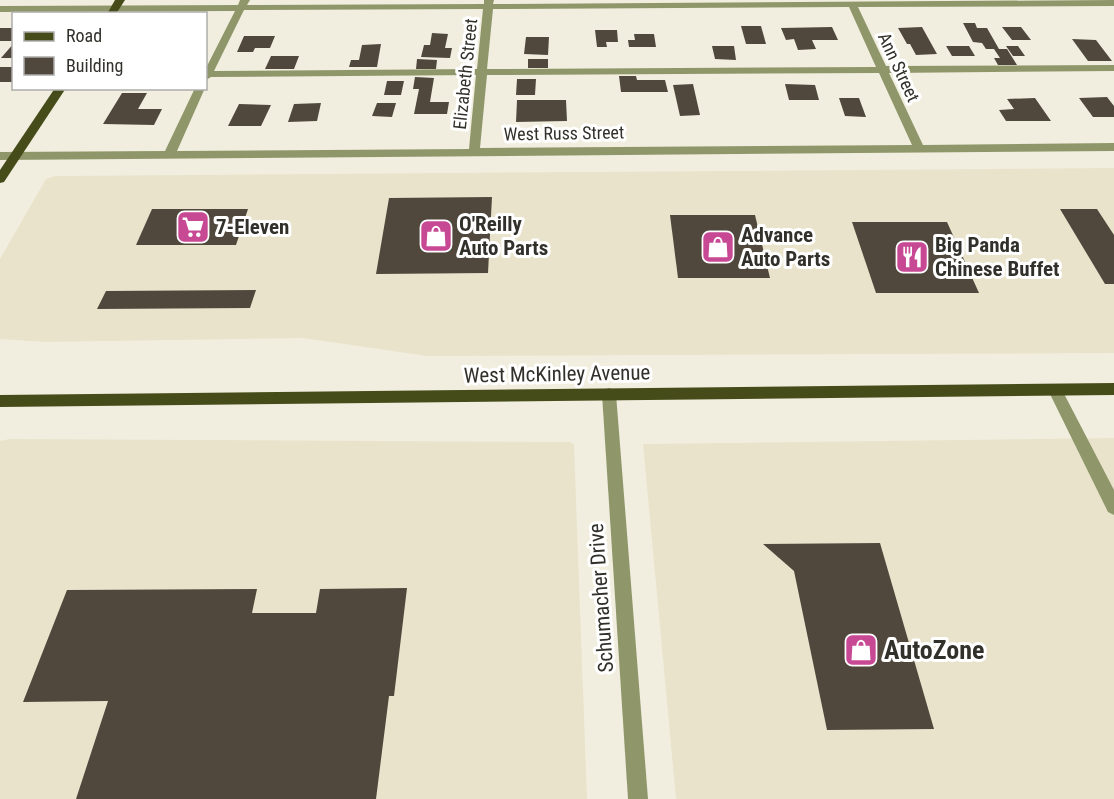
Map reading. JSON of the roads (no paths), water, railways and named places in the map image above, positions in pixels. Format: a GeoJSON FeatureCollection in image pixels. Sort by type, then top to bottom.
{"type":"FeatureCollection","features":[{"type":"Feature","properties":{"kind":"main road"},"geometry":{"type":"LineString","coordinates":[[0,179],[59,90]]}},
{"type":"Feature","properties":{"kind":"main road","name":"West McKinley Avenue"},"geometry":{"type":"LineString","coordinates":[[0,400],[1114,389]]}},
{"type":"Feature","properties":{"kind":"street","name":"Ann Street"},"geometry":{"type":"LineString","coordinates":[[851,2],[919,148]]}},
{"type":"Feature","properties":{"kind":"street","name":"Elizabeth Street"},"geometry":{"type":"LineString","coordinates":[[474,152],[489,3]]}},
{"type":"Feature","properties":{"kind":"street"},"geometry":{"type":"LineString","coordinates":[[0,9],[243,4],[1114,3]]}},
{"type":"Feature","properties":{"kind":"street"},"geometry":{"type":"LineString","coordinates":[[207,74],[243,4]]}},
{"type":"Feature","properties":{"kind":"street"},"geometry":{"type":"LineString","coordinates":[[207,76],[1114,68]]}},
{"type":"Feature","properties":{"kind":"street"},"geometry":{"type":"LineString","coordinates":[[169,155],[199,90]]}},
{"type":"Feature","properties":{"kind":"street","name":"West Russ Street"},"geometry":{"type":"LineString","coordinates":[[0,156],[1114,147]]}},
{"type":"Feature","properties":{"kind":"street"},"geometry":{"type":"LineString","coordinates":[[1054,390],[1114,507]]}},
{"type":"Feature","properties":{"kind":"street","name":"Schumacher Drive"},"geometry":{"type":"LineString","coordinates":[[609,394],[638,799]]}},
{"type":"Feature","properties":{"kind":"place","name":"7-Eleven"},"geometry":{"type":"Point","coordinates":[193,227]}},
{"type":"Feature","properties":{"kind":"place","name":"O'Reilly Auto Parts"},"geometry":{"type":"Point","coordinates":[436,236]}},
{"type":"Feature","properties":{"kind":"place","name":"Advance Auto Parts"},"geometry":{"type":"Point","coordinates":[718,247]}},
{"type":"Feature","properties":{"kind":"place","name":"Big Panda Chinese Buffet"},"geometry":{"type":"Point","coordinates":[912,257]}},
{"type":"Feature","properties":{"kind":"place","name":"AutoZone"},"geometry":{"type":"Point","coordinates":[861,650]}}]}
